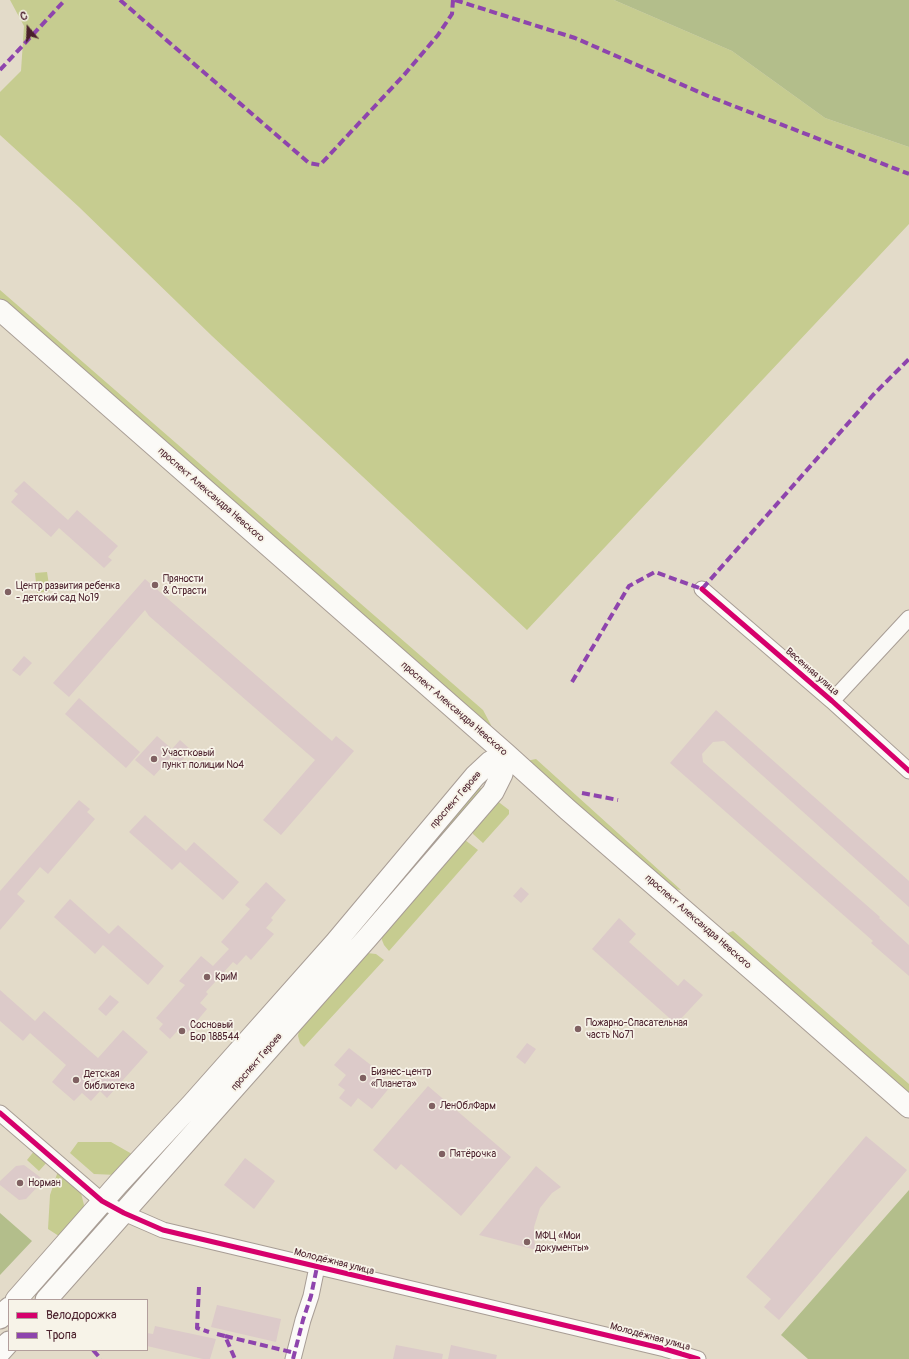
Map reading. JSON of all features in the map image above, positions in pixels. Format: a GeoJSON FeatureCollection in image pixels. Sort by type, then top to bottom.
{"type":"FeatureCollection","features":[{"type":"Feature","properties":{"kind":"main road","name":"проспект Александра Невского"},"geometry":{"type":"LineString","coordinates":[[0,310],[568,810],[909,1107]]}},
{"type":"Feature","properties":{"kind":"main road","name":"проспект Героев"},"geometry":{"type":"LineString","coordinates":[[17,1299],[102,1201],[192,1104],[335,943],[475,776],[490,762],[506,754]]}},
{"type":"Feature","properties":{"kind":"main road","name":"проспект Героев"},"geometry":{"type":"LineString","coordinates":[[47,1299],[368,937],[493,792],[502,774],[506,754]]}},
{"type":"Feature","properties":{"kind":"main road"},"geometry":{"type":"LineString","coordinates":[[0,1318],[8,1309]]}},
{"type":"Feature","properties":{"kind":"main road"},"geometry":{"type":"LineString","coordinates":[[0,1352],[8,1343]]}},
{"type":"Feature","properties":{"kind":"street","name":"Весенняя улица"},"geometry":{"type":"LineString","coordinates":[[702,589],[832,701],[909,771]]}},
{"type":"Feature","properties":{"kind":"street"},"geometry":{"type":"LineString","coordinates":[[832,701],[909,618]]}},
{"type":"Feature","properties":{"kind":"street","name":"Молодёжная улица"},"geometry":{"type":"LineString","coordinates":[[0,1113],[102,1201],[124,1213],[163,1230],[665,1349],[698,1359]]}},
{"type":"Feature","properties":{"kind":"street"},"geometry":{"type":"LineString","coordinates":[[293,1359],[311,1296],[317,1267]]}},
{"type":"Feature","properties":{"kind":"green space"},"geometry":{"type":"Polygon","coordinates":[[[10,0],[614,0],[732,51],[825,118],[909,147],[909,224],[527,630],[212,336],[79,207],[0,135],[0,92],[21,71],[24,26],[10,0]]]}},
{"type":"Feature","properties":{"kind":"green space"},"geometry":{"type":"Polygon","coordinates":[[[614,0],[909,0],[909,147],[825,118],[732,51],[614,0]]]}},
{"type":"Feature","properties":{"kind":"green space"},"geometry":{"type":"Polygon","coordinates":[[[0,290],[483,710],[491,725],[488,729],[0,301],[0,290]]]}},
{"type":"Feature","properties":{"kind":"green space"},"geometry":{"type":"Polygon","coordinates":[[[47,572],[50,591],[37,593],[35,573],[47,572]]]}},
{"type":"Feature","properties":{"kind":"green space"},"geometry":{"type":"Polygon","coordinates":[[[536,759],[681,890],[667,888],[526,761],[536,759]]]}},
{"type":"Feature","properties":{"kind":"green space"},"geometry":{"type":"Polygon","coordinates":[[[477,786],[484,790],[305,995],[477,786]]]}},
{"type":"Feature","properties":{"kind":"green space"},"geometry":{"type":"Polygon","coordinates":[[[496,800],[509,810],[509,814],[483,843],[473,834],[472,829],[496,800]]]}},
{"type":"Feature","properties":{"kind":"green space"},"geometry":{"type":"Polygon","coordinates":[[[465,840],[478,850],[389,951],[382,940],[382,933],[465,840]]]}},
{"type":"Feature","properties":{"kind":"green space"},"geometry":{"type":"Polygon","coordinates":[[[733,931],[909,1084],[909,1095],[723,935],[733,931]]]}},
{"type":"Feature","properties":{"kind":"green space"},"geometry":{"type":"Polygon","coordinates":[[[367,953],[376,954],[384,960],[304,1047],[300,1043],[298,1036],[299,1030],[367,953]]]}},
{"type":"Feature","properties":{"kind":"green space"},"geometry":{"type":"Polygon","coordinates":[[[78,1142],[111,1142],[132,1154],[117,1175],[94,1174],[70,1153],[78,1142]]]}},
{"type":"Feature","properties":{"kind":"green space"},"geometry":{"type":"Polygon","coordinates":[[[35,1150],[49,1160],[39,1171],[27,1160],[35,1150]]]}},
{"type":"Feature","properties":{"kind":"green space"},"geometry":{"type":"Polygon","coordinates":[[[59,1168],[80,1189],[84,1205],[81,1215],[62,1238],[48,1229],[50,1195],[59,1168]]]}},
{"type":"Feature","properties":{"kind":"green space"},"geometry":{"type":"Polygon","coordinates":[[[909,1190],[909,1359],[808,1359],[781,1335],[909,1190]]]}},
{"type":"Feature","properties":{"kind":"green space"},"geometry":{"type":"Polygon","coordinates":[[[0,1213],[32,1241],[0,1275],[0,1213]]]}},
{"type":"Feature","properties":{"kind":"building"},"geometry":{"type":"Polygon","coordinates":[[[24,481],[68,520],[77,510],[118,546],[108,557],[112,560],[104,568],[59,528],[51,537],[11,502],[18,494],[14,491],[24,481]]]}},
{"type":"Feature","properties":{"kind":"building"},"geometry":{"type":"Polygon","coordinates":[[[145,579],[332,741],[336,736],[354,751],[281,835],[263,820],[315,760],[149,616],[145,610],[69,697],[53,683],[145,579]]]}},
{"type":"Feature","properties":{"kind":"building"},"geometry":{"type":"Polygon","coordinates":[[[24,656],[32,663],[20,676],[12,670],[24,656]]]}},
{"type":"Feature","properties":{"kind":"building"},"geometry":{"type":"Polygon","coordinates":[[[79,698],[140,752],[126,768],[65,714],[79,698]]]}},
{"type":"Feature","properties":{"kind":"building"},"geometry":{"type":"Polygon","coordinates":[[[716,710],[909,881],[909,907],[724,741],[713,742],[702,754],[703,762],[880,917],[879,918],[909,945],[909,976],[871,943],[873,941],[670,763],[716,710]]]}},
{"type":"Feature","properties":{"kind":"building"},"geometry":{"type":"Polygon","coordinates":[[[157,736],[172,749],[180,740],[191,750],[179,764],[171,757],[154,776],[135,760],[157,736]]]}},
{"type":"Feature","properties":{"kind":"building"},"geometry":{"type":"Polygon","coordinates":[[[79,800],[90,809],[87,812],[95,819],[48,874],[40,867],[17,894],[25,901],[0,930],[0,891],[79,800]]]}},
{"type":"Feature","properties":{"kind":"building"},"geometry":{"type":"Polygon","coordinates":[[[145,815],[186,851],[194,842],[239,882],[223,900],[180,862],[172,870],[129,832],[145,815]]]}},
{"type":"Feature","properties":{"kind":"building"},"geometry":{"type":"Polygon","coordinates":[[[266,882],[286,900],[271,918],[273,920],[266,928],[274,934],[251,960],[246,955],[237,965],[233,962],[206,992],[208,994],[200,1003],[207,1009],[186,1034],[180,1028],[170,1039],[159,1029],[163,1024],[156,1018],[185,985],[179,981],[201,956],[213,966],[229,949],[221,942],[250,909],[245,905],[266,882]]]}},
{"type":"Feature","properties":{"kind":"building"},"geometry":{"type":"Polygon","coordinates":[[[521,887],[529,894],[521,903],[513,896],[521,887]]]}},
{"type":"Feature","properties":{"kind":"building"},"geometry":{"type":"Polygon","coordinates":[[[70,899],[109,934],[118,925],[164,966],[148,985],[103,945],[95,954],[54,917],[70,899]]]}},
{"type":"Feature","properties":{"kind":"building"},"geometry":{"type":"Polygon","coordinates":[[[619,918],[636,934],[629,942],[678,986],[684,979],[703,995],[676,1024],[592,949],[619,918]]]}},
{"type":"Feature","properties":{"kind":"building"},"geometry":{"type":"Polygon","coordinates":[[[0,990],[35,1021],[44,1011],[98,1058],[123,1030],[148,1052],[107,1098],[100,1091],[91,1101],[82,1093],[74,1101],[52,1082],[66,1065],[30,1033],[23,1041],[0,1021],[0,990]]]}},
{"type":"Feature","properties":{"kind":"building"},"geometry":{"type":"Polygon","coordinates":[[[110,995],[119,1002],[106,1016],[98,1009],[110,995]]]}},
{"type":"Feature","properties":{"kind":"building"},"geometry":{"type":"Polygon","coordinates":[[[527,1043],[536,1049],[525,1064],[516,1057],[527,1043]]]}},
{"type":"Feature","properties":{"kind":"building","name":"Бизнес-центр «Планета»"},"geometry":{"type":"Polygon","coordinates":[[[349,1048],[385,1076],[382,1080],[390,1087],[372,1109],[358,1098],[351,1107],[339,1098],[345,1090],[338,1085],[346,1075],[334,1065],[349,1048]]]}},
{"type":"Feature","properties":{"kind":"building","name":"Пятёрочка"},"geometry":{"type":"Polygon","coordinates":[[[428,1086],[511,1157],[461,1216],[401,1164],[396,1170],[373,1150],[428,1086]]]}},
{"type":"Feature","properties":{"kind":"building"},"geometry":{"type":"Polygon","coordinates":[[[866,1136],[907,1170],[779,1320],[764,1307],[771,1299],[746,1277],[866,1136]]]}},
{"type":"Feature","properties":{"kind":"building"},"geometry":{"type":"Polygon","coordinates":[[[245,1158],[275,1181],[254,1209],[224,1185],[245,1158]]]}},
{"type":"Feature","properties":{"kind":"building","name":"Норман"},"geometry":{"type":"Polygon","coordinates":[[[24,1165],[44,1180],[26,1199],[19,1200],[0,1185],[0,1181],[16,1166],[24,1165]]]}},
{"type":"Feature","properties":{"kind":"building"},"geometry":{"type":"Polygon","coordinates":[[[536,1166],[561,1187],[552,1193],[540,1208],[534,1227],[536,1250],[479,1235],[536,1166]]]}},
{"type":"Feature","properties":{"kind":"building"},"geometry":{"type":"Polygon","coordinates":[[[217,1305],[281,1319],[276,1342],[211,1327],[217,1305]]]}},
{"type":"Feature","properties":{"kind":"building"},"geometry":{"type":"Polygon","coordinates":[[[155,1326],[216,1339],[210,1359],[203,1359],[148,1346],[148,1333],[153,1334],[155,1326]]]}},
{"type":"Feature","properties":{"kind":"building"},"geometry":{"type":"Polygon","coordinates":[[[396,1345],[443,1354],[442,1359],[393,1359],[396,1345]]]}},
{"type":"Feature","properties":{"kind":"building"},"geometry":{"type":"Polygon","coordinates":[[[451,1345],[497,1355],[496,1359],[448,1359],[451,1345]]]}},
{"type":"Feature","properties":{"kind":"marked path"},"geometry":{"type":"LineString","coordinates":[[0,70],[65,0]]}},
{"type":"Feature","properties":{"kind":"marked path"},"geometry":{"type":"LineString","coordinates":[[120,0],[309,163],[320,165],[404,75],[438,35],[452,14],[453,0]]}},
{"type":"Feature","properties":{"kind":"marked path"},"geometry":{"type":"LineString","coordinates":[[455,0],[575,38],[708,96],[909,174]]}},
{"type":"Feature","properties":{"kind":"marked path"},"geometry":{"type":"LineString","coordinates":[[572,682],[629,586],[655,572],[702,589],[873,395],[909,359]]}},
{"type":"Feature","properties":{"kind":"marked path"},"geometry":{"type":"LineString","coordinates":[[582,793],[618,800]]}},
{"type":"Feature","properties":{"kind":"marked path"},"geometry":{"type":"LineString","coordinates":[[293,1359],[311,1296],[317,1267]]}},
{"type":"Feature","properties":{"kind":"marked path"},"geometry":{"type":"LineString","coordinates":[[199,1287],[197,1328],[209,1332]]}},
{"type":"Feature","properties":{"kind":"marked path"},"geometry":{"type":"LineString","coordinates":[[217,1334],[225,1336],[235,1359]]}},
{"type":"Feature","properties":{"kind":"marked path"},"geometry":{"type":"LineString","coordinates":[[225,1336],[295,1353]]}},
{"type":"Feature","properties":{"kind":"marked path"},"geometry":{"type":"LineString","coordinates":[[94,1351],[101,1359]]}},
{"type":"Feature","properties":{"kind":"cycle path"},"geometry":{"type":"LineString","coordinates":[[702,589],[832,701],[909,771]]}},
{"type":"Feature","properties":{"kind":"cycle path"},"geometry":{"type":"LineString","coordinates":[[0,1113],[102,1201],[124,1213],[163,1230],[665,1349],[698,1359]]}},
{"type":"Feature","properties":{"kind":"place","name":"Пряности & Страсти"},"geometry":{"type":"Point","coordinates":[155,585]}},
{"type":"Feature","properties":{"kind":"place","name":"Центр развития ребенка - детский сад №19"},"geometry":{"type":"Point","coordinates":[8,592]}},
{"type":"Feature","properties":{"kind":"place","name":"Участковый пункт полиции №4"},"geometry":{"type":"Point","coordinates":[154,759]}},
{"type":"Feature","properties":{"kind":"place","name":"КриМ"},"geometry":{"type":"Point","coordinates":[207,977]}},
{"type":"Feature","properties":{"kind":"place","name":"Пожарно-Спасательная часть №71"},"geometry":{"type":"Point","coordinates":[578,1029]}},
{"type":"Feature","properties":{"kind":"place","name":"Сосновый Бор 188544"},"geometry":{"type":"Point","coordinates":[182,1031]}},
{"type":"Feature","properties":{"kind":"place","name":"Бизнес-центр «Планета»"},"geometry":{"type":"Point","coordinates":[363,1078]}},
{"type":"Feature","properties":{"kind":"place","name":"Детская библиотека"},"geometry":{"type":"Point","coordinates":[76,1080]}},
{"type":"Feature","properties":{"kind":"place","name":"ЛенОблФарм"},"geometry":{"type":"Point","coordinates":[432,1106]}},
{"type":"Feature","properties":{"kind":"place","name":"Пятёрочка"},"geometry":{"type":"Point","coordinates":[442,1154]}},
{"type":"Feature","properties":{"kind":"place","name":"Норман"},"geometry":{"type":"Point","coordinates":[20,1183]}},
{"type":"Feature","properties":{"kind":"place","name":"МФЦ «Мои документы»"},"geometry":{"type":"Point","coordinates":[527,1242]}}]}
